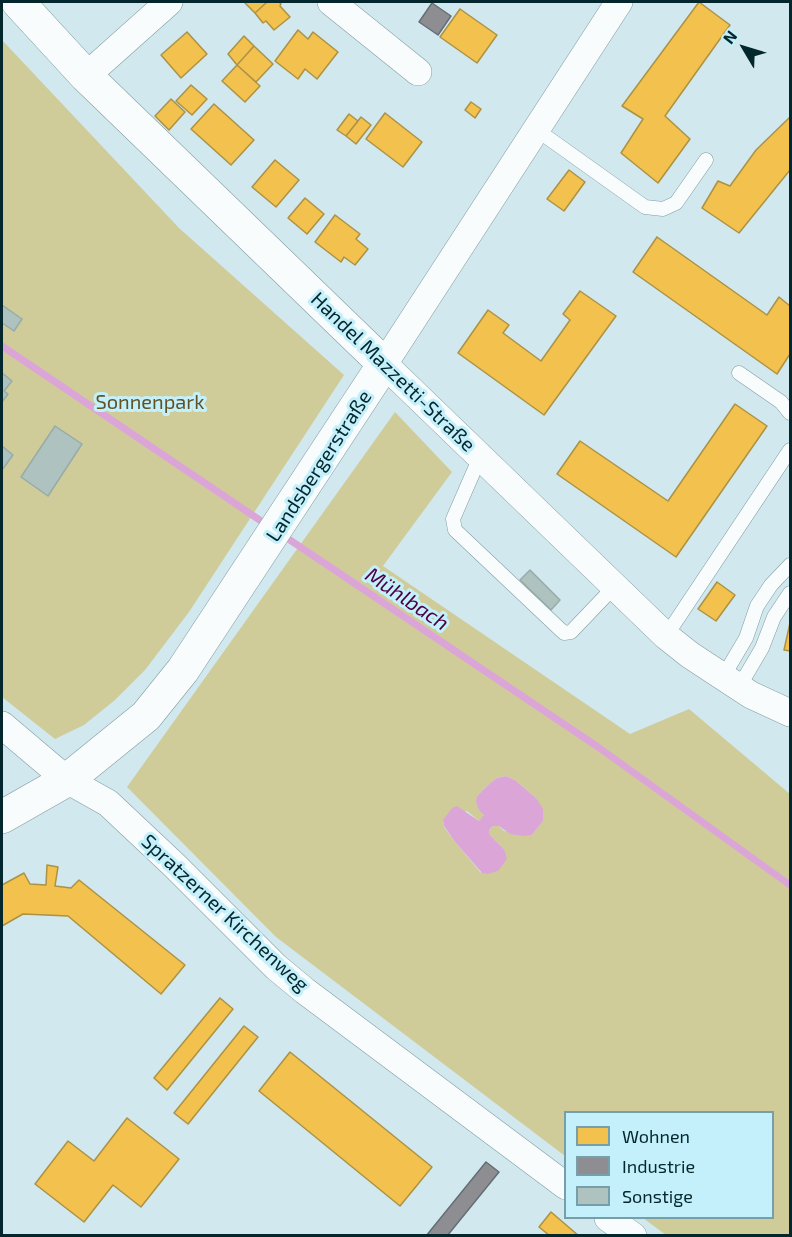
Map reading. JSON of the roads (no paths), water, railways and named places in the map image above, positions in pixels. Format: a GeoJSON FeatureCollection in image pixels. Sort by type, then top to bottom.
{"type":"FeatureCollection","features":[{"type":"Feature","properties":{"kind":"street","name":"Handel Mazzetti-Straße"},"geometry":{"type":"LineString","coordinates":[[18,2],[86,76],[666,636],[731,682],[790,713]]}},
{"type":"Feature","properties":{"kind":"street"},"geometry":{"type":"LineString","coordinates":[[86,76],[170,2]]}},
{"type":"Feature","properties":{"kind":"street"},"geometry":{"type":"LineString","coordinates":[[331,2],[418,72]]}},
{"type":"Feature","properties":{"kind":"street","name":"Landsbergerstraße"},"geometry":{"type":"LineString","coordinates":[[2,817],[67,780],[146,716],[183,670],[262,553],[619,2]]}},
{"type":"Feature","properties":{"kind":"street","name":"Spratzerner Kirchenweg"},"geometry":{"type":"LineString","coordinates":[[2,725],[67,780],[108,803],[276,967],[305,991],[564,1185]]}},
{"type":"Feature","properties":{"kind":"street"},"geometry":{"type":"LineString","coordinates":[[609,1219],[633,1236]]}},
{"type":"Feature","properties":{"kind":"lane"},"geometry":{"type":"LineString","coordinates":[[537,130],[645,207],[663,208],[676,203],[706,160]]}},
{"type":"Feature","properties":{"kind":"lane"},"geometry":{"type":"LineString","coordinates":[[740,373],[781,402],[790,413]]}},
{"type":"Feature","properties":{"kind":"lane"},"geometry":{"type":"LineString","coordinates":[[666,636],[790,450]]}},
{"type":"Feature","properties":{"kind":"lane"},"geometry":{"type":"LineString","coordinates":[[480,457],[453,519],[455,530],[564,633],[571,632],[615,586]]}},
{"type":"Feature","properties":{"kind":"lane"},"geometry":{"type":"LineString","coordinates":[[731,682],[757,606],[771,585],[790,565]]}},
{"type":"Feature","properties":{"kind":"lane"},"geometry":{"type":"LineString","coordinates":[[731,682],[762,648],[774,617],[790,592]]}},
{"type":"Feature","properties":{"kind":"waterway","name":"Mühlbach"},"geometry":{"type":"LineString","coordinates":[[2,346],[267,525]]}},
{"type":"Feature","properties":{"kind":"waterway","name":"Mühlbach"},"geometry":{"type":"LineString","coordinates":[[281,534],[598,747],[790,885]]}},
{"type":"Feature","properties":{"kind":"park label","name":"Sonnenpark"},"geometry":{"type":"Point","coordinates":[150,402]}}]}
